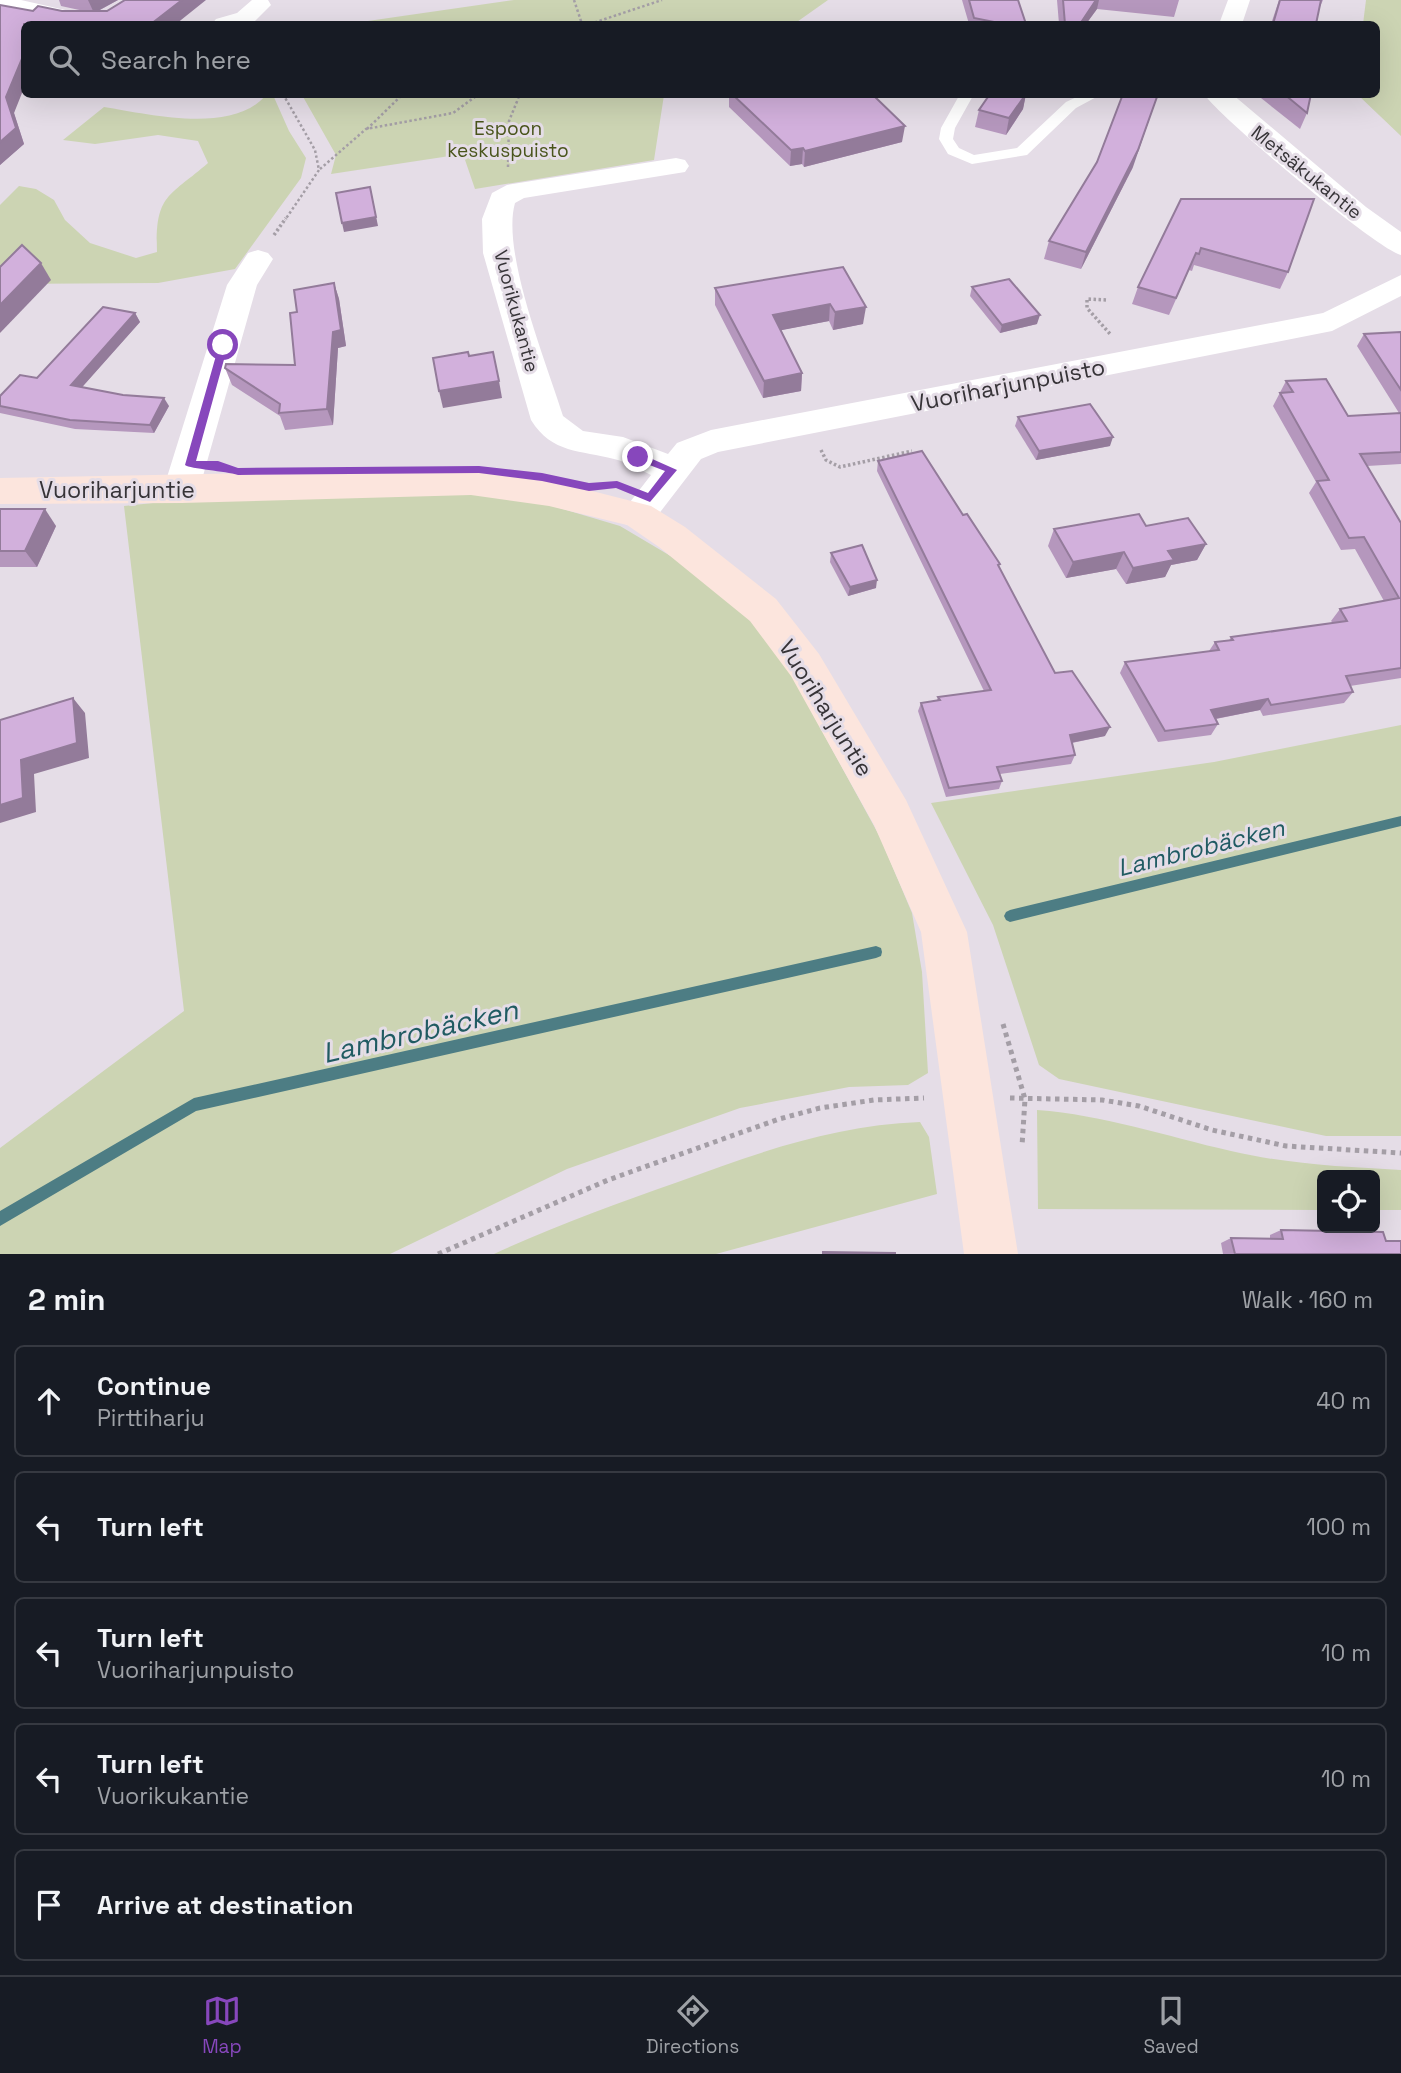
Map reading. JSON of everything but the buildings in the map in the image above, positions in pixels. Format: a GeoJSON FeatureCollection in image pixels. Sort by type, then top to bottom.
{"type":"FeatureCollection","features":[{"type":"Feature","properties":{"kind":"street"},"geometry":{"type":"LineString","coordinates":[[1232,21],[1239,0]]}},
{"type":"Feature","properties":{"kind":"street"},"geometry":{"type":"LineString","coordinates":[[0,2],[103,21]]}},
{"type":"Feature","properties":{"kind":"street"},"geometry":{"type":"LineString","coordinates":[[234,21],[245,18],[260,5]]}},
{"type":"Feature","properties":{"kind":"street","name":"Metsäkukantie"},"geometry":{"type":"LineString","coordinates":[[1221,98],[1307,173],[1401,246]]}},
{"type":"Feature","properties":{"kind":"street"},"geometry":{"type":"LineString","coordinates":[[502,199],[517,191],[676,166]]}},
{"type":"Feature","properties":{"kind":"street","name":"Vuorikukantie"},"geometry":{"type":"LineString","coordinates":[[502,199],[496,219],[498,253],[548,420],[562,437],[590,445],[618,447],[672,470]]}},
{"type":"Feature","properties":{"kind":"street"},"geometry":{"type":"LineString","coordinates":[[181,490],[242,285],[258,259]]}},
{"type":"Feature","properties":{"kind":"street","name":"Vuoriharjunpuisto"},"geometry":{"type":"LineString","coordinates":[[638,515],[690,451],[711,442],[1332,321],[1401,284]]}},
{"type":"Feature","properties":{"kind":"street","name":"Vuoriharjuntie"},"geometry":{"type":"LineString","coordinates":[[0,491],[181,490],[471,482],[549,493],[638,515],[672,537],[763,610],[805,665],[891,814],[944,932],[992,1254]]}},
{"type":"Feature","properties":{"kind":"lane"},"geometry":{"type":"LineString","coordinates":[[965,98],[948,128],[946,139],[953,151],[972,160],[1022,152],[1071,104],[1086,98]]}},
{"type":"Feature","properties":{"kind":"path"},"geometry":{"type":"LineString","coordinates":[[574,0],[581,21]]}},
{"type":"Feature","properties":{"kind":"path"},"geometry":{"type":"LineString","coordinates":[[599,21],[662,0]]}},
{"type":"Feature","properties":{"kind":"path"},"geometry":{"type":"LineString","coordinates":[[285,98],[315,150],[319,170]]}},
{"type":"Feature","properties":{"kind":"path"},"geometry":{"type":"LineString","coordinates":[[258,259],[319,170],[399,98]]}},
{"type":"Feature","properties":{"kind":"path"},"geometry":{"type":"LineString","coordinates":[[366,130],[453,113],[474,98]]}},
{"type":"Feature","properties":{"kind":"path"},"geometry":{"type":"LineString","coordinates":[[502,199],[511,153],[506,133],[513,104],[517,98]]}},
{"type":"Feature","properties":{"kind":"path"},"geometry":{"type":"LineString","coordinates":[[1106,300],[1087,299],[1087,308],[1102,328],[1119,342]]}},
{"type":"Feature","properties":{"kind":"path"},"geometry":{"type":"LineString","coordinates":[[819,444],[826,460],[840,467],[912,451]]}},
{"type":"Feature","properties":{"kind":"path"},"geometry":{"type":"LineString","coordinates":[[1001,1019],[1025,1099],[1102,1100],[1139,1106],[1212,1130],[1286,1146],[1401,1153]]}},
{"type":"Feature","properties":{"kind":"path"},"geometry":{"type":"LineString","coordinates":[[438,1254],[608,1180],[779,1119],[820,1108],[874,1100],[928,1098]]}},
{"type":"Feature","properties":{"kind":"green space"},"geometry":{"type":"Polygon","coordinates":[[[514,0],[828,0],[798,21],[368,21],[514,0]]]}},
{"type":"Feature","properties":{"kind":"green space"},"geometry":{"type":"Polygon","coordinates":[[[1366,0],[1401,0],[1401,136],[1361,98],[1380,98],[1380,21],[1363,21],[1366,0]]]}},
{"type":"Feature","properties":{"kind":"green space"},"geometry":{"type":"Polygon","coordinates":[[[262,98],[274,98],[289,131],[306,158],[301,178],[235,269],[158,283],[0,284],[0,205],[19,186],[36,189],[54,200],[65,220],[90,243],[136,258],[157,252],[159,218],[167,198],[208,163],[198,141],[158,135],[95,144],[63,140],[104,107],[189,119],[233,115],[251,107],[262,98]]]}},
{"type":"Feature","properties":{"kind":"green space","name":"Espoon keskuspuisto"},"geometry":{"type":"Polygon","coordinates":[[[304,98],[664,98],[654,160],[475,189],[463,154],[331,174],[336,155],[304,98]]]}},
{"type":"Feature","properties":{"kind":"green space"},"geometry":{"type":"Polygon","coordinates":[[[464,492],[536,501],[620,526],[706,577],[775,645],[880,837],[912,913],[922,972],[928,1073],[908,1085],[849,1087],[740,1108],[567,1169],[390,1254],[0,1254],[0,1148],[184,1011],[124,506],[230,495],[464,492]]]}},
{"type":"Feature","properties":{"kind":"green space"},"geometry":{"type":"Polygon","coordinates":[[[1401,725],[1401,1136],[1326,1136],[1059,1079],[1039,1065],[993,925],[931,803],[1214,762],[1401,725]]]}},
{"type":"Feature","properties":{"kind":"green space"},"geometry":{"type":"Polygon","coordinates":[[[1037,1110],[1110,1121],[1273,1159],[1401,1170],[1401,1210],[1380,1210],[1380,1170],[1317,1170],[1317,1210],[1038,1209],[1037,1110]]]}},
{"type":"Feature","properties":{"kind":"green space"},"geometry":{"type":"Polygon","coordinates":[[[920,1122],[929,1137],[937,1194],[716,1254],[494,1254],[585,1216],[796,1142],[888,1124],[920,1122]]]}},
{"type":"Feature","properties":{"kind":"waterway","name":"Lambrobäcken"},"geometry":{"type":"LineString","coordinates":[[1010,916],[1401,821]]}},
{"type":"Feature","properties":{"kind":"waterway","name":"Lambrobäcken"},"geometry":{"type":"LineString","coordinates":[[0,1219],[194,1105],[876,952]]}},
{"type":"Feature","properties":{"kind":"route"},"geometry":{"type":"LineString","coordinates":[[223,345],[190,465],[218,465],[238,472],[388,468],[479,470],[542,477],[589,487],[617,484],[650,498],[672,470],[638,457]]}}]}
